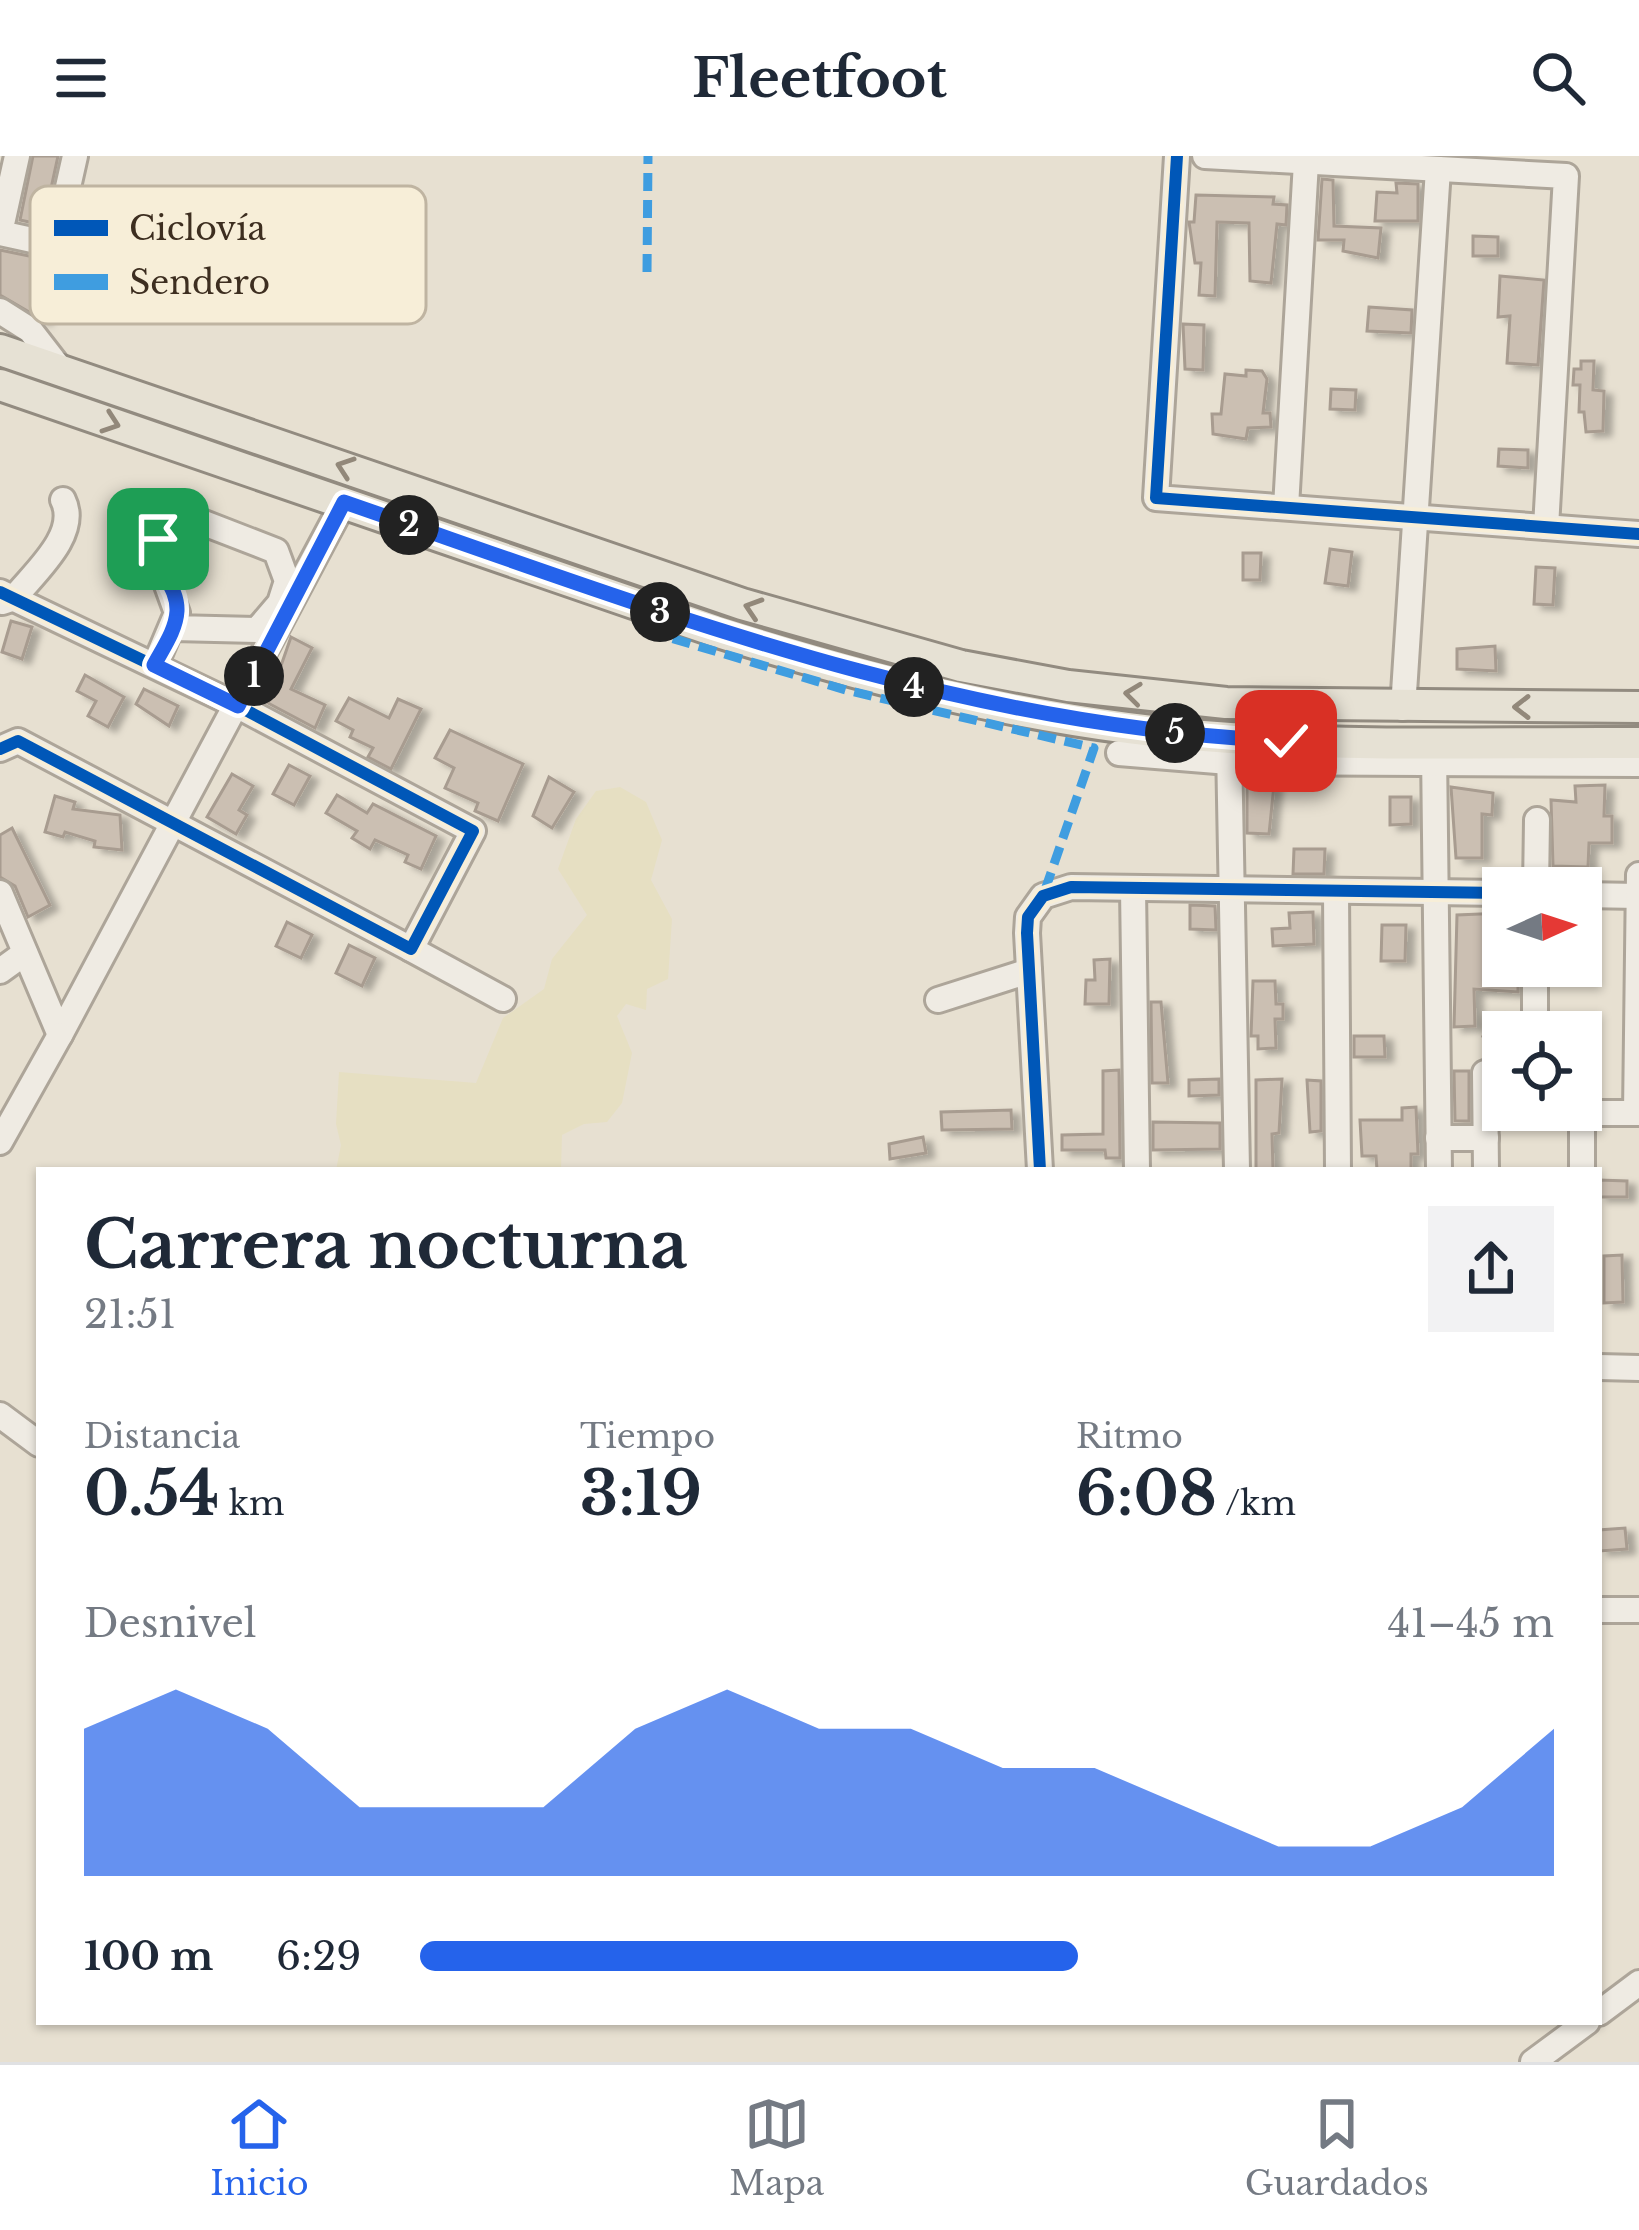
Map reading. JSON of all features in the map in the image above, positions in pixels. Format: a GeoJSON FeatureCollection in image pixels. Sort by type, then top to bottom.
{"type":"FeatureCollection","features":[{"type":"Feature","properties":{"kind":"main road"},"geometry":{"type":"LineString","coordinates":[[0,350],[742,604],[916,656],[1141,695],[1403,708],[1639,707]]}},
{"type":"Feature","properties":{"kind":"main road"},"geometry":{"type":"LineString","coordinates":[[0,385],[819,664],[1040,713],[1229,750],[1434,753],[1639,743]]}},
{"type":"Feature","properties":{"kind":"street"},"geometry":{"type":"LineString","coordinates":[[16,156],[0,233],[30,239]]}},
{"type":"Feature","properties":{"kind":"street"},"geometry":{"type":"LineString","coordinates":[[68,186],[75,156]]}},
{"type":"Feature","properties":{"kind":"street"},"geometry":{"type":"LineString","coordinates":[[1177,156],[1156,498],[1639,534]]}},
{"type":"Feature","properties":{"kind":"street"},"geometry":{"type":"LineString","coordinates":[[1205,156],[1566,176],[1546,527]]}},
{"type":"Feature","properties":{"kind":"street"},"geometry":{"type":"LineString","coordinates":[[1286,507],[1306,162]]}},
{"type":"Feature","properties":{"kind":"street"},"geometry":{"type":"LineString","coordinates":[[1403,708],[1438,169]]}},
{"type":"Feature","properties":{"kind":"street"},"geometry":{"type":"LineString","coordinates":[[0,310],[30,330],[61,370]]}},
{"type":"Feature","properties":{"kind":"street"},"geometry":{"type":"LineString","coordinates":[[64,500],[68,520],[61,538],[5,598],[238,706],[473,831],[411,949]]}},
{"type":"Feature","properties":{"kind":"street"},"geometry":{"type":"LineString","coordinates":[[0,1142],[176,824],[344,502]]}},
{"type":"Feature","properties":{"kind":"street"},"geometry":{"type":"LineString","coordinates":[[154,665],[174,628],[176,597],[156,566],[154,552],[172,523],[191,518],[276,551],[287,581],[280,603],[257,630],[174,628]]}},
{"type":"Feature","properties":{"kind":"street"},"geometry":{"type":"LineString","coordinates":[[0,749],[18,741],[503,999]]}},
{"type":"Feature","properties":{"kind":"street"},"geometry":{"type":"LineString","coordinates":[[1119,753],[1229,750],[1238,1167]]}},
{"type":"Feature","properties":{"kind":"street"},"geometry":{"type":"LineString","coordinates":[[1439,1167],[1434,753],[1639,764]]}},
{"type":"Feature","properties":{"kind":"street"},"geometry":{"type":"LineString","coordinates":[[1536,867],[1537,820]]}},
{"type":"Feature","properties":{"kind":"street"},"geometry":{"type":"LineString","coordinates":[[1582,1167],[1582,1112],[1637,1113],[1639,875]]}},
{"type":"Feature","properties":{"kind":"street"},"geometry":{"type":"LineString","coordinates":[[1040,1167],[1028,917],[1043,896],[1071,887],[1482,893]]}},
{"type":"Feature","properties":{"kind":"street"},"geometry":{"type":"LineString","coordinates":[[1132,889],[1137,1167]]}},
{"type":"Feature","properties":{"kind":"street"},"geometry":{"type":"LineString","coordinates":[[0,892],[60,1035]]}},
{"type":"Feature","properties":{"kind":"street"},"geometry":{"type":"LineString","coordinates":[[1336,892],[1338,1167]]}},
{"type":"Feature","properties":{"kind":"street"},"geometry":{"type":"LineString","coordinates":[[1602,895],[1639,896]]}},
{"type":"Feature","properties":{"kind":"street"},"geometry":{"type":"LineString","coordinates":[[0,971],[25,953]]}},
{"type":"Feature","properties":{"kind":"street"},"geometry":{"type":"LineString","coordinates":[[938,1000],[1029,971]]}},
{"type":"Feature","properties":{"kind":"street"},"geometry":{"type":"LineString","coordinates":[[1486,1131],[1486,1167]]}},
{"type":"Feature","properties":{"kind":"street"},"geometry":{"type":"LineString","coordinates":[[1438,1138],[1486,1138]]}},
{"type":"Feature","properties":{"kind":"street"},"geometry":{"type":"LineString","coordinates":[[1602,1367],[1639,1368]]}},
{"type":"Feature","properties":{"kind":"street"},"geometry":{"type":"LineString","coordinates":[[0,1415],[36,1442]]}},
{"type":"Feature","properties":{"kind":"street"},"geometry":{"type":"LineString","coordinates":[[1602,1610],[1639,1610]]}},
{"type":"Feature","properties":{"kind":"street"},"geometry":{"type":"LineString","coordinates":[[1602,2011],[1639,1983]]}},
{"type":"Feature","properties":{"kind":"street"},"geometry":{"type":"LineString","coordinates":[[1533,2062],[1583,2025]]}},
{"type":"Feature","properties":{"kind":"shaded area"},"geometry":{"type":"Polygon","coordinates":[[[620,787],[646,802],[662,840],[651,880],[672,919],[668,979],[647,989],[646,1010],[626,1004],[617,1016],[632,1053],[622,1103],[607,1122],[584,1124],[562,1135],[561,1167],[337,1167],[341,1145],[336,1124],[339,1072],[476,1083],[503,1018],[544,989],[552,959],[587,915],[558,869],[576,819],[596,791],[620,787]]]}},
{"type":"Feature","properties":{"kind":"building"},"geometry":{"type":"Polygon","coordinates":[[[33,156],[58,156],[51,186],[30,186],[30,222],[20,220],[33,156]]]}},
{"type":"Feature","properties":{"kind":"building"},"geometry":{"type":"Polygon","coordinates":[[[1322,179],[1333,180],[1334,226],[1381,228],[1378,258],[1343,251],[1344,240],[1318,240],[1322,179]]]}},
{"type":"Feature","properties":{"kind":"building"},"geometry":{"type":"Polygon","coordinates":[[[1396,183],[1418,184],[1418,221],[1375,221],[1377,192],[1397,193],[1396,183]]]}},
{"type":"Feature","properties":{"kind":"building"},"geometry":{"type":"Polygon","coordinates":[[[1196,195],[1274,197],[1273,204],[1287,205],[1286,225],[1277,224],[1271,283],[1250,281],[1249,223],[1217,222],[1215,296],[1199,295],[1201,263],[1195,263],[1189,222],[1194,222],[1196,195]]]}},
{"type":"Feature","properties":{"kind":"building"},"geometry":{"type":"Polygon","coordinates":[[[1473,236],[1498,237],[1498,256],[1473,256],[1473,236]]]}},
{"type":"Feature","properties":{"kind":"building"},"geometry":{"type":"Polygon","coordinates":[[[0,250],[30,256],[30,312],[0,295],[0,250]]]}},
{"type":"Feature","properties":{"kind":"building"},"geometry":{"type":"Polygon","coordinates":[[[1500,276],[1544,280],[1538,365],[1507,363],[1510,316],[1498,317],[1500,276]]]}},
{"type":"Feature","properties":{"kind":"building"},"geometry":{"type":"Polygon","coordinates":[[[1369,307],[1412,310],[1411,333],[1367,331],[1369,307]]]}},
{"type":"Feature","properties":{"kind":"building"},"geometry":{"type":"Polygon","coordinates":[[[1183,324],[1204,325],[1203,370],[1185,369],[1183,324]]]}},
{"type":"Feature","properties":{"kind":"building"},"geometry":{"type":"Polygon","coordinates":[[[1581,361],[1594,361],[1593,390],[1604,391],[1603,431],[1586,432],[1584,412],[1579,412],[1580,385],[1573,385],[1574,369],[1581,369],[1581,361]]]}},
{"type":"Feature","properties":{"kind":"building"},"geometry":{"type":"Polygon","coordinates":[[[1246,370],[1262,371],[1267,379],[1263,413],[1270,413],[1271,427],[1248,428],[1246,439],[1213,434],[1212,414],[1221,414],[1225,374],[1246,376],[1246,370]]]}},
{"type":"Feature","properties":{"kind":"building"},"geometry":{"type":"Polygon","coordinates":[[[1331,389],[1356,390],[1355,410],[1330,409],[1331,389]]]}},
{"type":"Feature","properties":{"kind":"building"},"geometry":{"type":"Polygon","coordinates":[[[1499,449],[1528,450],[1528,468],[1498,466],[1499,449]]]}},
{"type":"Feature","properties":{"kind":"building"},"geometry":{"type":"Polygon","coordinates":[[[122,541],[139,552],[130,572],[116,563],[120,557],[114,553],[122,541]]]}},
{"type":"Feature","properties":{"kind":"building"},"geometry":{"type":"Polygon","coordinates":[[[1330,549],[1352,552],[1348,586],[1325,583],[1330,549]]]}},
{"type":"Feature","properties":{"kind":"building"},"geometry":{"type":"Polygon","coordinates":[[[1243,553],[1261,553],[1260,580],[1243,580],[1243,553]]]}},
{"type":"Feature","properties":{"kind":"building"},"geometry":{"type":"Polygon","coordinates":[[[1536,567],[1555,568],[1553,605],[1534,604],[1536,567]]]}},
{"type":"Feature","properties":{"kind":"building"},"geometry":{"type":"Polygon","coordinates":[[[11,621],[32,627],[22,659],[2,652],[11,621]]]}},
{"type":"Feature","properties":{"kind":"building"},"geometry":{"type":"Polygon","coordinates":[[[291,637],[312,648],[291,689],[325,705],[315,728],[268,703],[291,637]]]}},
{"type":"Feature","properties":{"kind":"building"},"geometry":{"type":"Polygon","coordinates":[[[1495,646],[1496,671],[1457,669],[1457,649],[1495,646]]]}},
{"type":"Feature","properties":{"kind":"building"},"geometry":{"type":"Polygon","coordinates":[[[85,675],[124,697],[108,727],[88,716],[96,701],[77,691],[85,675]]]}},
{"type":"Feature","properties":{"kind":"building"},"geometry":{"type":"Polygon","coordinates":[[[144,689],[178,706],[169,726],[136,704],[144,689]]]}},
{"type":"Feature","properties":{"kind":"building"},"geometry":{"type":"Polygon","coordinates":[[[349,698],[389,718],[398,699],[421,709],[391,769],[368,757],[373,748],[350,737],[353,730],[336,721],[349,698]]]}},
{"type":"Feature","properties":{"kind":"building"},"geometry":{"type":"Polygon","coordinates":[[[450,730],[523,764],[498,821],[475,811],[478,803],[445,788],[454,768],[435,758],[450,730]]]}},
{"type":"Feature","properties":{"kind":"building"},"geometry":{"type":"Polygon","coordinates":[[[289,765],[310,776],[294,805],[273,794],[289,765]]]}},
{"type":"Feature","properties":{"kind":"building"},"geometry":{"type":"Polygon","coordinates":[[[232,774],[253,786],[239,810],[247,815],[236,834],[207,817],[232,774]]]}},
{"type":"Feature","properties":{"kind":"building"},"geometry":{"type":"Polygon","coordinates":[[[549,777],[574,792],[552,828],[533,816],[549,777]]]}},
{"type":"Feature","properties":{"kind":"building"},"geometry":{"type":"Polygon","coordinates":[[[1247,784],[1274,785],[1269,834],[1247,833],[1247,784]]]}},
{"type":"Feature","properties":{"kind":"building"},"geometry":{"type":"Polygon","coordinates":[[[1605,785],[1604,816],[1612,816],[1612,843],[1589,843],[1588,867],[1553,866],[1551,800],[1576,802],[1575,786],[1605,785]]]}},
{"type":"Feature","properties":{"kind":"building"},"geometry":{"type":"Polygon","coordinates":[[[1451,787],[1493,793],[1492,815],[1482,814],[1482,858],[1456,858],[1451,787]]]}},
{"type":"Feature","properties":{"kind":"building"},"geometry":{"type":"Polygon","coordinates":[[[337,795],[367,813],[373,804],[436,836],[421,869],[405,862],[408,855],[375,840],[370,849],[352,838],[357,831],[326,813],[337,795]]]}},
{"type":"Feature","properties":{"kind":"building"},"geometry":{"type":"Polygon","coordinates":[[[55,796],[75,802],[73,809],[120,815],[122,850],[94,847],[95,841],[65,832],[63,837],[45,832],[55,796]]]}},
{"type":"Feature","properties":{"kind":"building"},"geometry":{"type":"Polygon","coordinates":[[[1390,797],[1411,797],[1411,824],[1390,825],[1390,797]]]}},
{"type":"Feature","properties":{"kind":"building"},"geometry":{"type":"Polygon","coordinates":[[[12,828],[50,905],[28,917],[15,886],[0,877],[0,835],[12,828]]]}},
{"type":"Feature","properties":{"kind":"building"},"geometry":{"type":"Polygon","coordinates":[[[1294,849],[1325,849],[1324,874],[1293,874],[1294,849]]]}},
{"type":"Feature","properties":{"kind":"building"},"geometry":{"type":"Polygon","coordinates":[[[1190,905],[1215,906],[1216,930],[1190,929],[1190,905]]]}},
{"type":"Feature","properties":{"kind":"building"},"geometry":{"type":"Polygon","coordinates":[[[1313,912],[1314,944],[1273,946],[1272,929],[1290,928],[1289,913],[1313,912]]]}},
{"type":"Feature","properties":{"kind":"building"},"geometry":{"type":"Polygon","coordinates":[[[1482,914],[1482,987],[1518,987],[1518,992],[1474,989],[1475,1026],[1454,1027],[1457,915],[1482,914]]]}},
{"type":"Feature","properties":{"kind":"building"},"geometry":{"type":"Polygon","coordinates":[[[287,922],[312,935],[301,958],[276,946],[287,922]]]}},
{"type":"Feature","properties":{"kind":"building"},"geometry":{"type":"Polygon","coordinates":[[[1382,925],[1406,925],[1405,961],[1381,961],[1382,925]]]}},
{"type":"Feature","properties":{"kind":"building"},"geometry":{"type":"Polygon","coordinates":[[[349,945],[375,958],[362,986],[336,973],[349,945]]]}},
{"type":"Feature","properties":{"kind":"building"},"geometry":{"type":"Polygon","coordinates":[[[1110,959],[1109,1004],[1085,1004],[1086,980],[1095,980],[1094,960],[1110,959]]]}},
{"type":"Feature","properties":{"kind":"building"},"geometry":{"type":"Polygon","coordinates":[[[1253,981],[1275,981],[1276,1004],[1283,1004],[1283,1019],[1275,1019],[1276,1048],[1258,1049],[1258,1036],[1251,1036],[1253,981]]]}},
{"type":"Feature","properties":{"kind":"building"},"geometry":{"type":"Polygon","coordinates":[[[1151,1002],[1161,1002],[1168,1083],[1152,1083],[1151,1002]]]}},
{"type":"Feature","properties":{"kind":"building"},"geometry":{"type":"Polygon","coordinates":[[[1354,1036],[1384,1036],[1385,1057],[1354,1057],[1354,1036]]]}},
{"type":"Feature","properties":{"kind":"building"},"geometry":{"type":"Polygon","coordinates":[[[1119,1070],[1120,1158],[1106,1158],[1105,1150],[1062,1150],[1062,1135],[1103,1134],[1103,1071],[1119,1070]]]}},
{"type":"Feature","properties":{"kind":"building"},"geometry":{"type":"Polygon","coordinates":[[[1454,1071],[1469,1071],[1469,1121],[1455,1121],[1454,1071]]]}},
{"type":"Feature","properties":{"kind":"building"},"geometry":{"type":"Polygon","coordinates":[[[1219,1079],[1219,1095],[1189,1096],[1189,1080],[1219,1079]]]}},
{"type":"Feature","properties":{"kind":"building"},"geometry":{"type":"Polygon","coordinates":[[[1282,1079],[1279,1133],[1272,1134],[1273,1167],[1256,1167],[1256,1080],[1282,1079]]]}},
{"type":"Feature","properties":{"kind":"building"},"geometry":{"type":"Polygon","coordinates":[[[1307,1080],[1321,1081],[1321,1131],[1310,1132],[1307,1080]]]}},
{"type":"Feature","properties":{"kind":"building"},"geometry":{"type":"Polygon","coordinates":[[[1416,1107],[1418,1154],[1411,1154],[1411,1167],[1377,1167],[1376,1156],[1362,1156],[1360,1120],[1402,1120],[1402,1108],[1416,1107]]]}},
{"type":"Feature","properties":{"kind":"building"},"geometry":{"type":"Polygon","coordinates":[[[1011,1110],[1012,1129],[942,1130],[941,1112],[1011,1110]]]}},
{"type":"Feature","properties":{"kind":"building"},"geometry":{"type":"Polygon","coordinates":[[[1153,1122],[1220,1123],[1220,1149],[1153,1150],[1153,1122]]]}},
{"type":"Feature","properties":{"kind":"building"},"geometry":{"type":"Polygon","coordinates":[[[923,1137],[926,1153],[890,1159],[889,1144],[923,1137]]]}},
{"type":"Feature","properties":{"kind":"building"},"geometry":{"type":"Polygon","coordinates":[[[1602,1180],[1627,1181],[1627,1197],[1602,1197],[1602,1180]]]}},
{"type":"Feature","properties":{"kind":"building"},"geometry":{"type":"Polygon","coordinates":[[[1622,1255],[1623,1302],[1604,1303],[1604,1256],[1622,1255]]]}},
{"type":"Feature","properties":{"kind":"building"},"geometry":{"type":"Polygon","coordinates":[[[1625,1528],[1627,1549],[1602,1551],[1602,1530],[1625,1528]]]}},
{"type":"Feature","properties":{"kind":"marked path"},"geometry":{"type":"LineString","coordinates":[[647,272],[648,156]]}},
{"type":"Feature","properties":{"kind":"marked path"},"geometry":{"type":"LineString","coordinates":[[647,631],[846,690],[1094,748],[1043,896]]}},
{"type":"Feature","properties":{"kind":"cycle path"},"geometry":{"type":"LineString","coordinates":[[1177,156],[1156,498],[1639,534]]}},
{"type":"Feature","properties":{"kind":"cycle path"},"geometry":{"type":"LineString","coordinates":[[0,592],[238,706],[473,831],[411,949],[18,741],[0,749]]}},
{"type":"Feature","properties":{"kind":"cycle path"},"geometry":{"type":"LineString","coordinates":[[1040,1167],[1027,933],[1028,917],[1043,896],[1071,887],[1482,893]]}},
{"type":"Feature","properties":{"kind":"route"},"geometry":{"type":"LineString","coordinates":[[158,539],[156,566],[176,597],[177,613],[154,665],[238,706],[344,502],[819,664],[975,701],[1128,728],[1286,741]]}}]}
